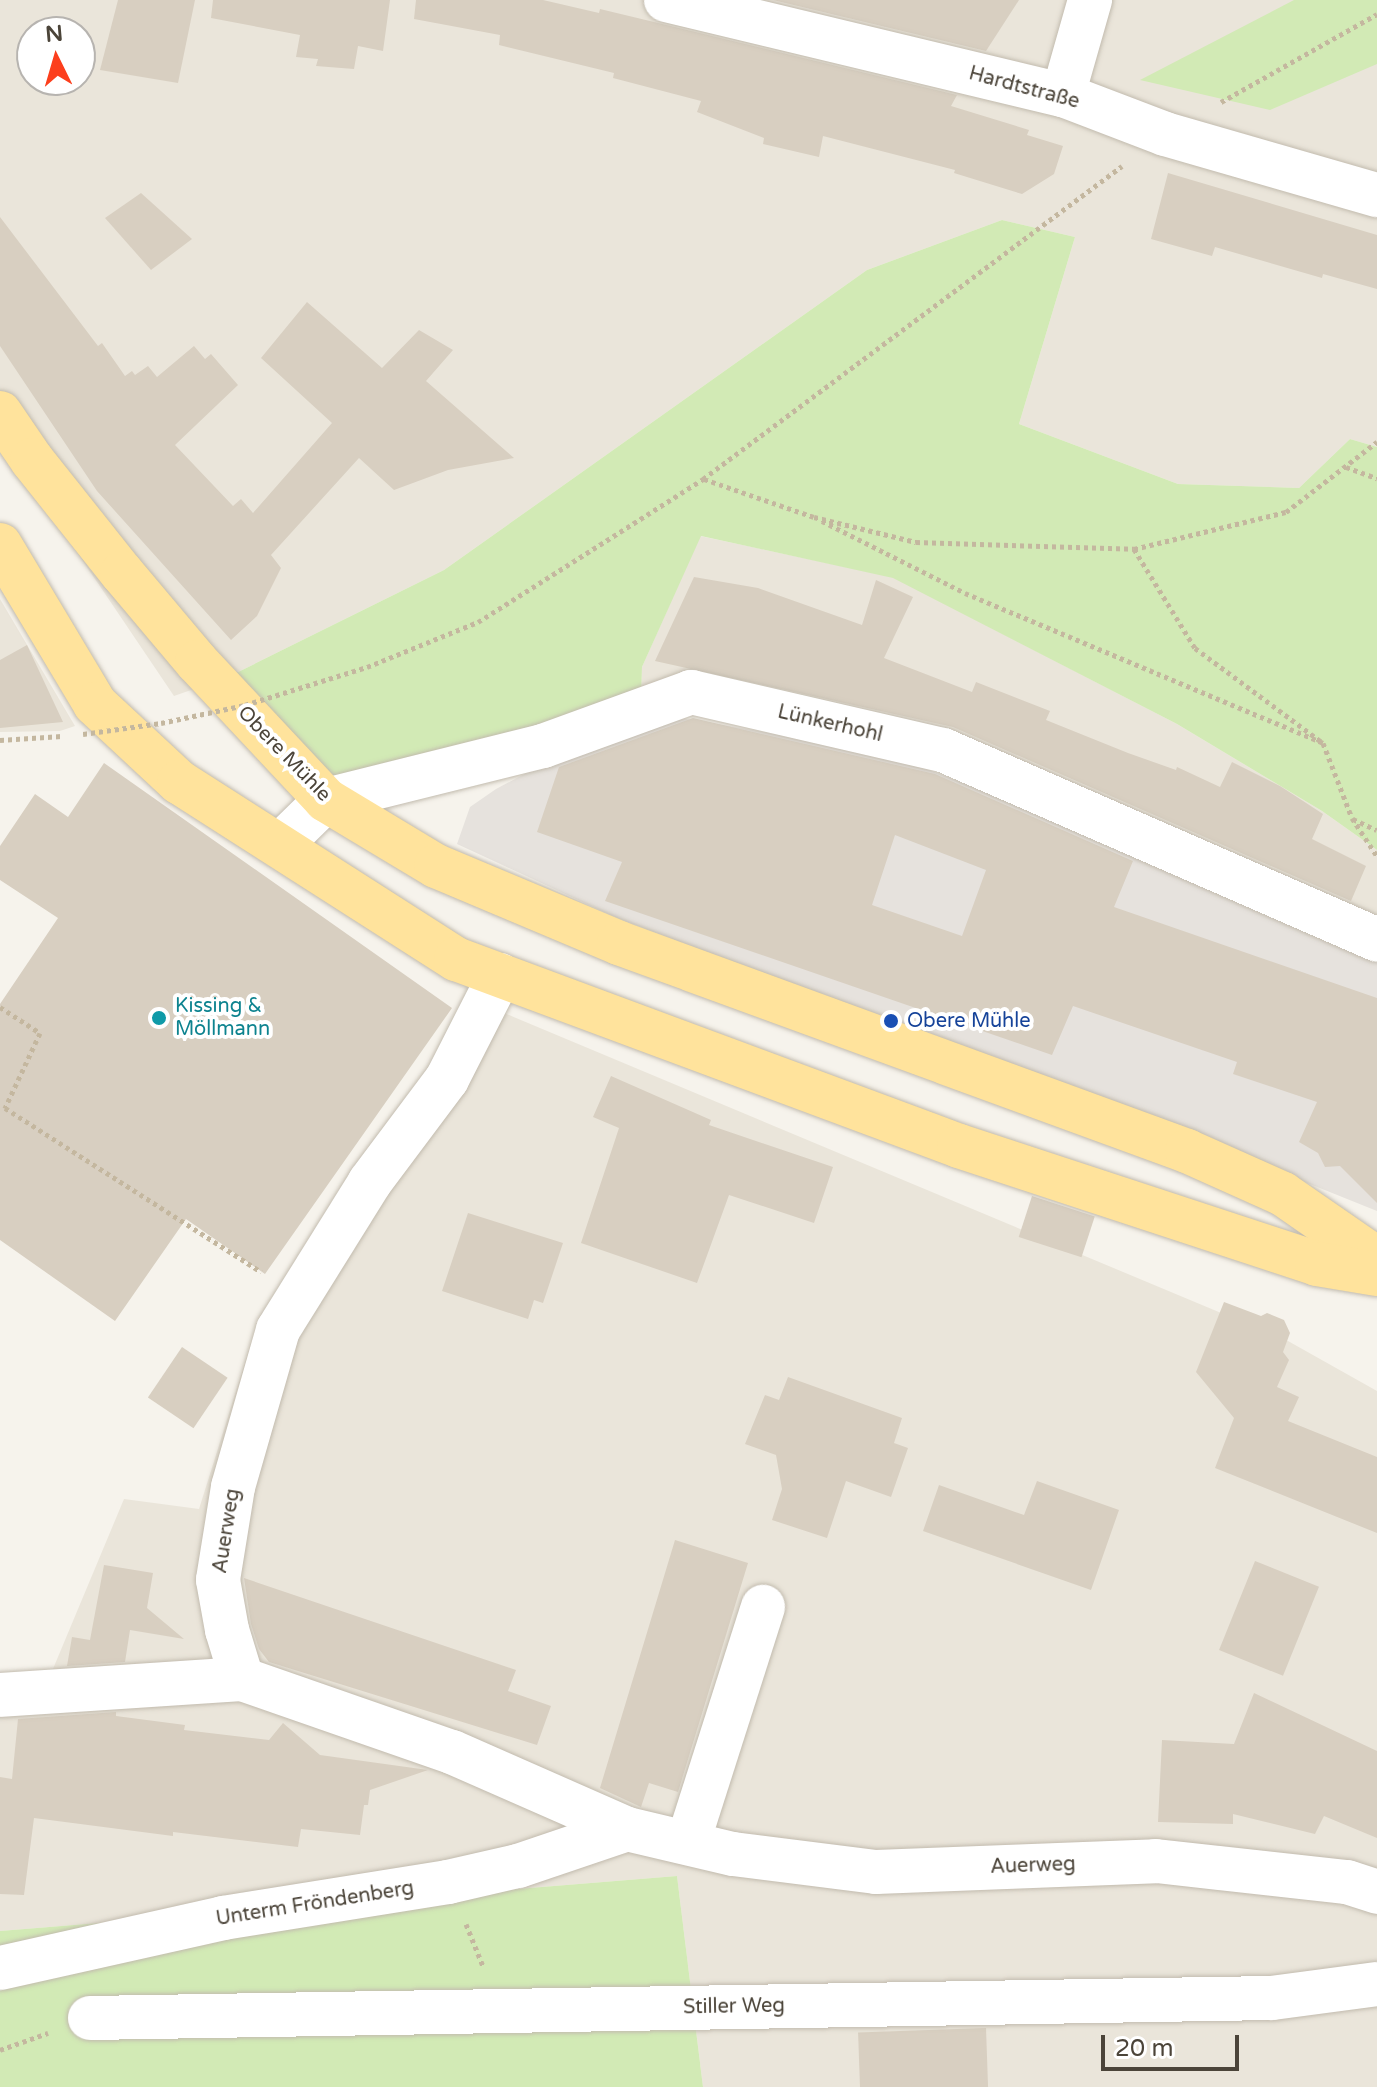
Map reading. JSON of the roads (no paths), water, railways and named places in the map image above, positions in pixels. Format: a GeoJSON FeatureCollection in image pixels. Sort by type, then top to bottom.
{"type":"FeatureCollection","features":[{"type":"Feature","properties":{"kind":"main road","name":"Obere Mühle"},"geometry":{"type":"LineString","coordinates":[[0,413],[32,460],[150,607],[283,758],[326,800],[436,866],[619,943],[1201,1157],[1283,1194],[1377,1259]]}},
{"type":"Feature","properties":{"kind":"main road"},"geometry":{"type":"LineString","coordinates":[[0,545],[95,704],[179,782],[456,959],[959,1146],[1317,1264],[1377,1274]]}},
{"type":"Feature","properties":{"kind":"street","name":"Hardtstraße"},"geometry":{"type":"LineString","coordinates":[[666,0],[1063,95],[1165,134],[1377,195]]}},
{"type":"Feature","properties":{"kind":"street"},"geometry":{"type":"LineString","coordinates":[[1063,95],[1090,0]]}},
{"type":"Feature","properties":{"kind":"street","name":"Lünkerhohl"},"geometry":{"type":"LineString","coordinates":[[326,800],[543,746],[691,692],[943,750],[1377,940]]}},
{"type":"Feature","properties":{"kind":"street"},"geometry":{"type":"LineString","coordinates":[[280,845],[326,800]]}},
{"type":"Feature","properties":{"kind":"street","name":"Auerweg"},"geometry":{"type":"LineString","coordinates":[[500,975],[447,1079],[370,1182],[278,1330],[237,1473],[218,1580],[227,1630],[242,1679],[452,1752],[627,1829],[733,1854],[876,1872],[1156,1861],[1347,1882],[1377,1892]]}},
{"type":"Feature","properties":{"kind":"street"},"geometry":{"type":"LineString","coordinates":[[688,1842],[763,1607]]}},
{"type":"Feature","properties":{"kind":"street"},"geometry":{"type":"LineString","coordinates":[[0,1695],[242,1679]]}},
{"type":"Feature","properties":{"kind":"street","name":"Unterm Fröndenberg"},"geometry":{"type":"LineString","coordinates":[[0,1968],[223,1918],[448,1882],[518,1866],[627,1829]]}},
{"type":"Feature","properties":{"kind":"street","name":"Stiller Weg"},"geometry":{"type":"LineString","coordinates":[[90,2018],[1272,1998],[1377,1984]]}},
{"type":"Feature","properties":{"kind":"place","name":"Kissing & Möllmann"},"geometry":{"type":"Point","coordinates":[159,1018]}},
{"type":"Feature","properties":{"kind":"place","name":"Obere Mühle"},"geometry":{"type":"Point","coordinates":[891,1021]}}]}
